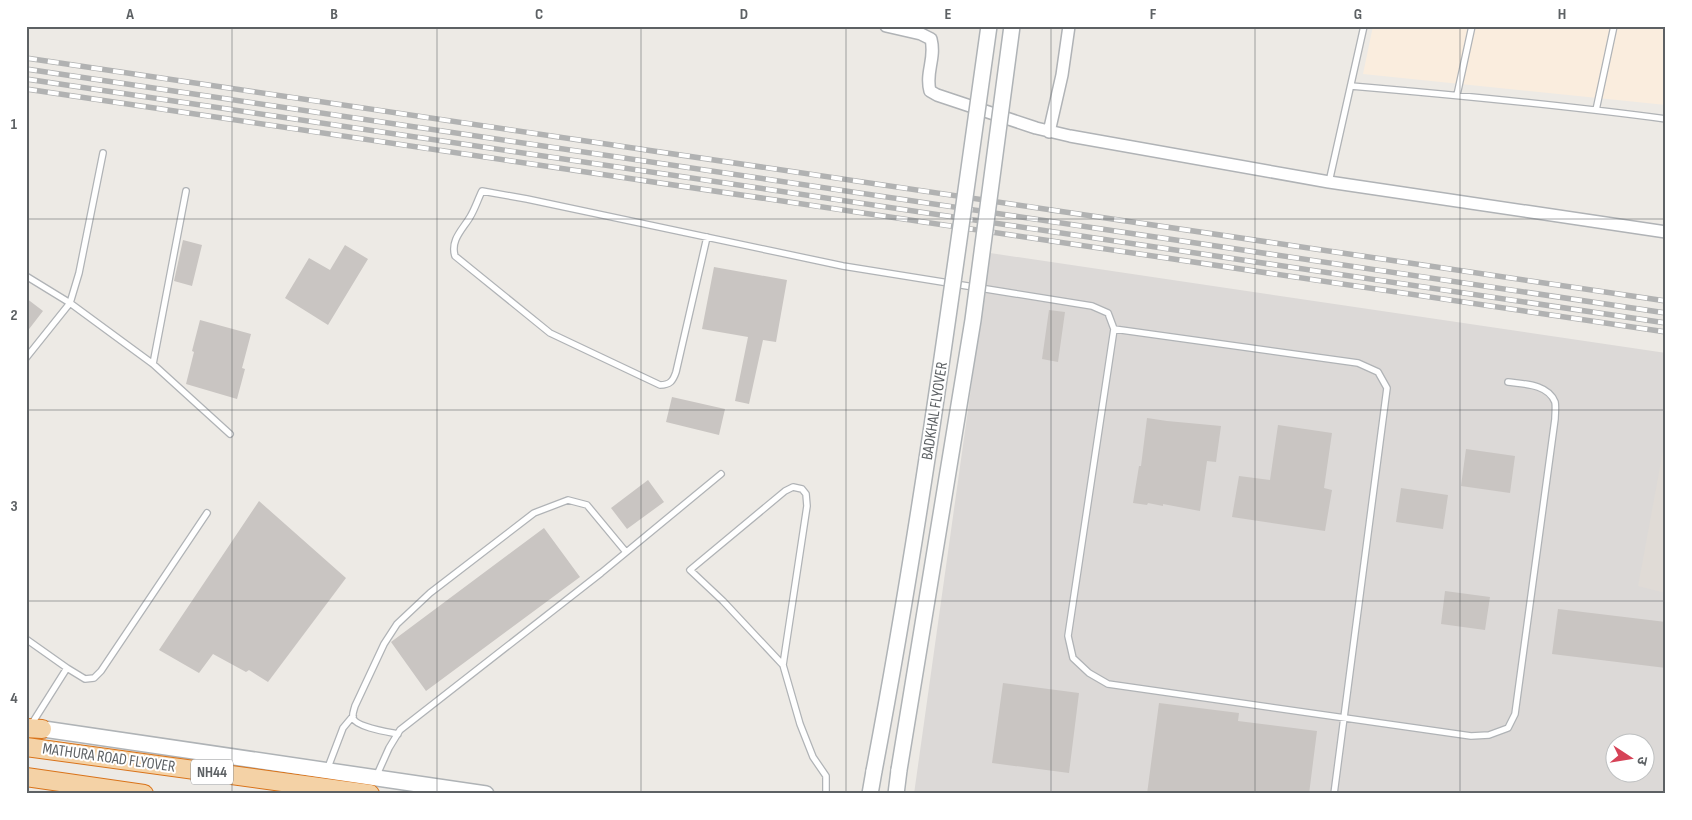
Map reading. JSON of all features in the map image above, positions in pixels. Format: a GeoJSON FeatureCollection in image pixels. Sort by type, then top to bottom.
{"type":"FeatureCollection","features":[{"type":"Feature","properties":{"kind":"highway","name":"MATHURA ROAD FLYOVER"},"geometry":{"type":"LineString","coordinates":[[26,746],[373,786]]}},
{"type":"Feature","properties":{"kind":"highway","name":"MATHURA ROAD FLYOVER"},"geometry":{"type":"LineString","coordinates":[[26,777],[144,794]]}},
{"type":"Feature","properties":{"kind":"main road","name":"BADKHAL FLYOVER"},"geometry":{"type":"LineString","coordinates":[[870,794],[893,670],[938,393],[988,26]]}},
{"type":"Feature","properties":{"kind":"main road","name":"BADKHAL FLYOVER"},"geometry":{"type":"LineString","coordinates":[[896,794],[973,320],[1012,26]]}},
{"type":"Feature","properties":{"kind":"main road"},"geometry":{"type":"LineString","coordinates":[[31,727],[326,770],[373,786],[486,794]]}},
{"type":"Feature","properties":{"kind":"street"},"geometry":{"type":"LineString","coordinates":[[886,26],[922,34],[931,39]]}},
{"type":"Feature","properties":{"kind":"street"},"geometry":{"type":"LineString","coordinates":[[934,26],[931,39],[934,50],[928,82],[930,91],[937,95],[1049,132],[1329,182],[1666,232]]}},
{"type":"Feature","properties":{"kind":"street"},"geometry":{"type":"LineString","coordinates":[[1049,132],[1062,75],[1068,26]]}},
{"type":"Feature","properties":{"kind":"lane"},"geometry":{"type":"LineString","coordinates":[[1329,182],[1364,26]]}},
{"type":"Feature","properties":{"kind":"lane"},"geometry":{"type":"LineString","coordinates":[[1457,95],[1472,26]]}},
{"type":"Feature","properties":{"kind":"lane"},"geometry":{"type":"LineString","coordinates":[[1596,110],[1614,26]]}},
{"type":"Feature","properties":{"kind":"lane"},"geometry":{"type":"LineString","coordinates":[[1351,86],[1457,95],[1666,119]]}},
{"type":"Feature","properties":{"kind":"lane"},"geometry":{"type":"LineString","coordinates":[[26,358],[29,349],[70,304],[103,153]]}},
{"type":"Feature","properties":{"kind":"lane"},"geometry":{"type":"LineString","coordinates":[[153,364],[186,191]]}},
{"type":"Feature","properties":{"kind":"lane"},"geometry":{"type":"LineString","coordinates":[[707,238],[676,372],[673,381],[667,385],[660,385],[550,333],[455,256],[453,250],[454,243],[471,215],[482,191],[843,266],[1092,306],[1108,314],[1114,329],[1068,636],[1074,658],[1089,673],[1108,684],[1471,736],[1489,735],[1508,728],[1515,714],[1555,419],[1555,403],[1549,394],[1536,386],[1508,382]]}},
{"type":"Feature","properties":{"kind":"lane"},"geometry":{"type":"LineString","coordinates":[[26,276],[70,304],[153,364],[230,434]]}},
{"type":"Feature","properties":{"kind":"lane"},"geometry":{"type":"LineString","coordinates":[[1114,329],[1358,363],[1378,372],[1386,388],[1334,794]]}},
{"type":"Feature","properties":{"kind":"lane"},"geometry":{"type":"LineString","coordinates":[[373,786],[389,748],[400,730],[626,552],[721,474]]}},
{"type":"Feature","properties":{"kind":"lane"},"geometry":{"type":"LineString","coordinates":[[783,665],[723,601],[690,570],[793,487],[802,488],[806,494],[807,506],[783,665],[800,724],[813,757],[826,776],[826,794]]}},
{"type":"Feature","properties":{"kind":"lane"},"geometry":{"type":"LineString","coordinates":[[326,770],[343,728],[353,716],[355,706],[365,683],[384,644],[397,624],[430,593],[534,513],[568,500],[588,505],[626,552]]}},
{"type":"Feature","properties":{"kind":"lane"},"geometry":{"type":"LineString","coordinates":[[26,639],[85,679],[94,678],[101,671],[207,513]]}},
{"type":"Feature","properties":{"kind":"lane"},"geometry":{"type":"LineString","coordinates":[[31,727],[67,668]]}},
{"type":"Feature","properties":{"kind":"lane"},"geometry":{"type":"LineString","coordinates":[[353,716],[354,721],[362,725],[398,734]]}},
{"type":"Feature","properties":{"kind":"shaded area"},"geometry":{"type":"Polygon","coordinates":[[[1373,26],[1666,26],[1666,105],[1363,74],[1373,26]]]}},
{"type":"Feature","properties":{"kind":"shaded area"},"geometry":{"type":"Polygon","coordinates":[[[990,253],[1666,353],[1666,794],[914,794],[990,253]]]}},
{"type":"Feature","properties":{"kind":"shaded area"},"geometry":{"type":"Polygon","coordinates":[[[1666,434],[1666,593],[1638,586],[1666,434]]]}},
{"type":"Feature","properties":{"kind":"building"},"geometry":{"type":"Polygon","coordinates":[[[183,240],[202,245],[192,286],[174,281],[183,240]]]}},
{"type":"Feature","properties":{"kind":"building"},"geometry":{"type":"Polygon","coordinates":[[[345,245],[368,259],[328,325],[285,298],[309,258],[330,270],[345,245]]]}},
{"type":"Feature","properties":{"kind":"building"},"geometry":{"type":"Polygon","coordinates":[[[714,267],[787,280],[776,342],[763,340],[749,404],[735,401],[748,337],[702,329],[714,267]]]}},
{"type":"Feature","properties":{"kind":"building"},"geometry":{"type":"Polygon","coordinates":[[[26,298],[43,311],[26,333],[26,298]]]}},
{"type":"Feature","properties":{"kind":"building"},"geometry":{"type":"Polygon","coordinates":[[[1049,310],[1065,312],[1058,362],[1042,359],[1049,310]]]}},
{"type":"Feature","properties":{"kind":"building"},"geometry":{"type":"Polygon","coordinates":[[[200,320],[251,334],[242,368],[245,369],[237,399],[186,384],[200,320]]]}},
{"type":"Feature","properties":{"kind":"building"},"geometry":{"type":"Polygon","coordinates":[[[672,397],[725,409],[719,435],[666,422],[672,397]]]}},
{"type":"Feature","properties":{"kind":"building"},"geometry":{"type":"Polygon","coordinates":[[[1147,418],[1221,426],[1216,462],[1207,461],[1200,511],[1163,504],[1163,506],[1133,503],[1139,466],[1141,466],[1147,418]]]}},
{"type":"Feature","properties":{"kind":"building"},"geometry":{"type":"Polygon","coordinates":[[[1278,425],[1332,433],[1324,488],[1332,490],[1325,531],[1232,517],[1239,476],[1270,480],[1278,425]]]}},
{"type":"Feature","properties":{"kind":"building"},"geometry":{"type":"Polygon","coordinates":[[[1466,449],[1515,456],[1510,493],[1461,486],[1466,449]]]}},
{"type":"Feature","properties":{"kind":"building"},"geometry":{"type":"Polygon","coordinates":[[[648,480],[664,502],[627,529],[611,508],[648,480]]]}},
{"type":"Feature","properties":{"kind":"building"},"geometry":{"type":"Polygon","coordinates":[[[1401,488],[1448,495],[1443,529],[1396,522],[1401,488]]]}},
{"type":"Feature","properties":{"kind":"building"},"geometry":{"type":"Polygon","coordinates":[[[259,501],[346,578],[268,682],[249,670],[246,672],[213,654],[199,673],[159,650],[259,501]]]}},
{"type":"Feature","properties":{"kind":"building"},"geometry":{"type":"Polygon","coordinates":[[[544,528],[580,577],[426,691],[391,642],[544,528]]]}},
{"type":"Feature","properties":{"kind":"building"},"geometry":{"type":"Polygon","coordinates":[[[1445,591],[1490,597],[1485,630],[1441,624],[1445,591]]]}},
{"type":"Feature","properties":{"kind":"building"},"geometry":{"type":"Polygon","coordinates":[[[1558,609],[1666,622],[1666,668],[1552,654],[1558,609]]]}},
{"type":"Feature","properties":{"kind":"building"},"geometry":{"type":"Polygon","coordinates":[[[1003,683],[1079,693],[1069,773],[992,763],[1003,683]]]}},
{"type":"Feature","properties":{"kind":"building"},"geometry":{"type":"Polygon","coordinates":[[[1159,703],[1239,713],[1238,721],[1317,731],[1309,794],[1147,794],[1159,703]]]}},
{"type":"Feature","properties":{"kind":"railway"},"geometry":{"type":"LineString","coordinates":[[26,58],[1666,301]]}},
{"type":"Feature","properties":{"kind":"railway"},"geometry":{"type":"LineString","coordinates":[[26,69],[1666,313]]}},
{"type":"Feature","properties":{"kind":"railway"},"geometry":{"type":"LineString","coordinates":[[26,79],[1666,323]]}},
{"type":"Feature","properties":{"kind":"railway"},"geometry":{"type":"LineString","coordinates":[[26,89],[1666,332]]}}]}
